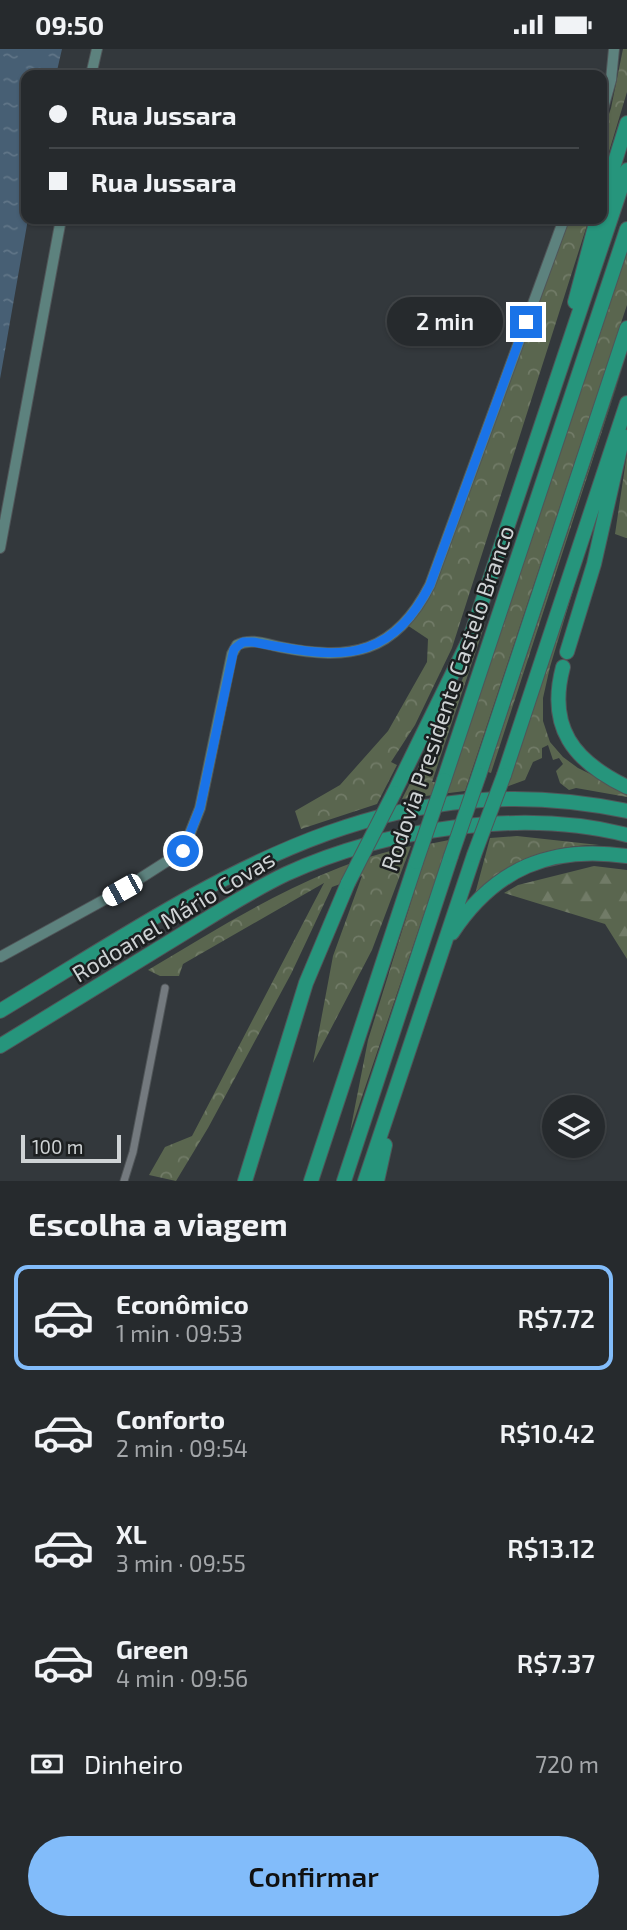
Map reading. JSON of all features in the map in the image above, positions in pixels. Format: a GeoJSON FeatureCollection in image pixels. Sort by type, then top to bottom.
{"type":"FeatureCollection","features":[{"type":"Feature","properties":{"kind":"highway"},"geometry":{"type":"LineString","coordinates":[[607,187],[627,123]]}},
{"type":"Feature","properties":{"kind":"highway"},"geometry":{"type":"LineString","coordinates":[[571,338],[627,170]]}},
{"type":"Feature","properties":{"kind":"highway"},"geometry":{"type":"LineString","coordinates":[[571,338],[579,280],[596,224]]}},
{"type":"Feature","properties":{"kind":"highway","name":"Rodovia Presidente Castelo Branco"},"geometry":{"type":"LineString","coordinates":[[311,1181],[627,229]]}},
{"type":"Feature","properties":{"kind":"highway"},"geometry":{"type":"LineString","coordinates":[[344,1181],[627,328]]}},
{"type":"Feature","properties":{"kind":"highway","name":"Rodovia Presidente Castelo Branco"},"geometry":{"type":"LineString","coordinates":[[245,1181],[306,983],[348,883],[470,638],[571,338]]}},
{"type":"Feature","properties":{"kind":"highway"},"geometry":{"type":"LineString","coordinates":[[568,652],[613,490],[623,441],[625,408]]}},
{"type":"Feature","properties":{"kind":"highway"},"geometry":{"type":"LineString","coordinates":[[365,1181],[440,951],[504,775],[625,408]]}},
{"type":"Feature","properties":{"kind":"highway"},"geometry":{"type":"LineString","coordinates":[[563,667],[557,703],[565,736],[585,760],[627,787]]}},
{"type":"Feature","properties":{"kind":"highway","name":"Rodoanel Mário Covas"},"geometry":{"type":"LineString","coordinates":[[0,1011],[236,871],[312,837],[360,821],[404,809],[485,799],[557,799],[627,811]]}},
{"type":"Feature","properties":{"kind":"highway","name":"Rodoanel Mário Covas"},"geometry":{"type":"LineString","coordinates":[[0,1046],[244,896],[317,862],[387,841],[448,828],[508,822],[578,825],[627,835]]}},
{"type":"Feature","properties":{"kind":"highway"},"geometry":{"type":"LineString","coordinates":[[440,951],[461,919],[492,887],[516,870],[548,858],[580,853],[627,856]]}},
{"type":"Feature","properties":{"kind":"highway"},"geometry":{"type":"LineString","coordinates":[[377,1181],[400,1073]]}},
{"type":"Feature","properties":{"kind":"main road"},"geometry":{"type":"LineString","coordinates":[[91,70],[97,49]]}},
{"type":"Feature","properties":{"kind":"main road"},"geometry":{"type":"LineString","coordinates":[[607,86],[614,49]]}},
{"type":"Feature","properties":{"kind":"main road"},"geometry":{"type":"LineString","coordinates":[[0,548],[60,224]]}},
{"type":"Feature","properties":{"kind":"main road"},"geometry":{"type":"LineString","coordinates":[[0,957],[122,890],[183,851],[200,808],[232,654],[237,645],[253,642],[314,653],[349,653],[386,638],[408,620],[420,605],[430,585],[562,224]]}},
{"type":"Feature","properties":{"kind":"street"},"geometry":{"type":"LineString","coordinates":[[124,1181],[133,1152],[165,988]]}},
{"type":"Feature","properties":{"kind":"green space"},"geometry":{"type":"Polygon","coordinates":[[[623,49],[627,49],[627,92],[607,158],[607,120],[623,49]]]}},
{"type":"Feature","properties":{"kind":"green space"},"geometry":{"type":"Polygon","coordinates":[[[568,224],[587,224],[452,648],[415,725],[391,762],[397,765],[377,804],[301,829],[295,811],[340,785],[388,731],[427,662],[428,639],[407,625],[422,608],[568,224]]]}},
{"type":"Feature","properties":{"kind":"green space"},"geometry":{"type":"Polygon","coordinates":[[[627,250],[627,305],[465,791],[402,799],[460,685],[486,621],[432,782],[449,783],[627,250]]]}},
{"type":"Feature","properties":{"kind":"green space"},"geometry":{"type":"Polygon","coordinates":[[[627,354],[491,773],[488,772],[627,354]]]}},
{"type":"Feature","properties":{"kind":"green space"},"geometry":{"type":"Polygon","coordinates":[[[627,453],[627,538],[626,538],[615,534],[627,453]]]}},
{"type":"Feature","properties":{"kind":"green space"},"geometry":{"type":"Polygon","coordinates":[[[589,537],[550,667],[543,698],[543,721],[550,742],[563,757],[578,768],[627,792],[627,797],[576,788],[569,790],[560,783],[556,771],[563,764],[559,758],[553,760],[548,745],[542,748],[542,758],[533,762],[525,780],[506,787],[589,537]]]}},
{"type":"Feature","properties":{"kind":"green space"},"geometry":{"type":"Polygon","coordinates":[[[517,836],[599,845],[564,848],[532,856],[502,872],[475,894],[490,838],[517,836]]]}},
{"type":"Feature","properties":{"kind":"green space"},"geometry":{"type":"Polygon","coordinates":[[[449,840],[350,1132],[368,1040],[429,844],[449,840]]]}},
{"type":"Feature","properties":{"kind":"green space"},"geometry":{"type":"Polygon","coordinates":[[[411,846],[372,950],[313,1063],[333,956],[362,876],[332,887],[291,974],[208,1128],[176,1181],[149,1175],[165,1147],[192,1136],[324,883],[183,964],[179,976],[160,976],[148,970],[242,915],[308,881],[376,855],[411,846]]]}},
{"type":"Feature","properties":{"kind":"green space"},"geometry":{"type":"Polygon","coordinates":[[[594,866],[627,870],[627,959],[605,924],[504,893],[518,885],[594,866]]]}},
{"type":"Feature","properties":{"kind":"water"},"geometry":{"type":"Polygon","coordinates":[[[0,49],[62,49],[57,70],[21,70],[21,224],[27,224],[0,379],[0,49]]]}},
{"type":"Feature","properties":{"kind":"route"},"geometry":{"type":"LineString","coordinates":[[183,851],[195,828],[234,649],[243,642],[253,642],[305,652],[335,655],[349,653],[386,638],[408,620],[420,605],[430,585],[526,322]]}}]}
